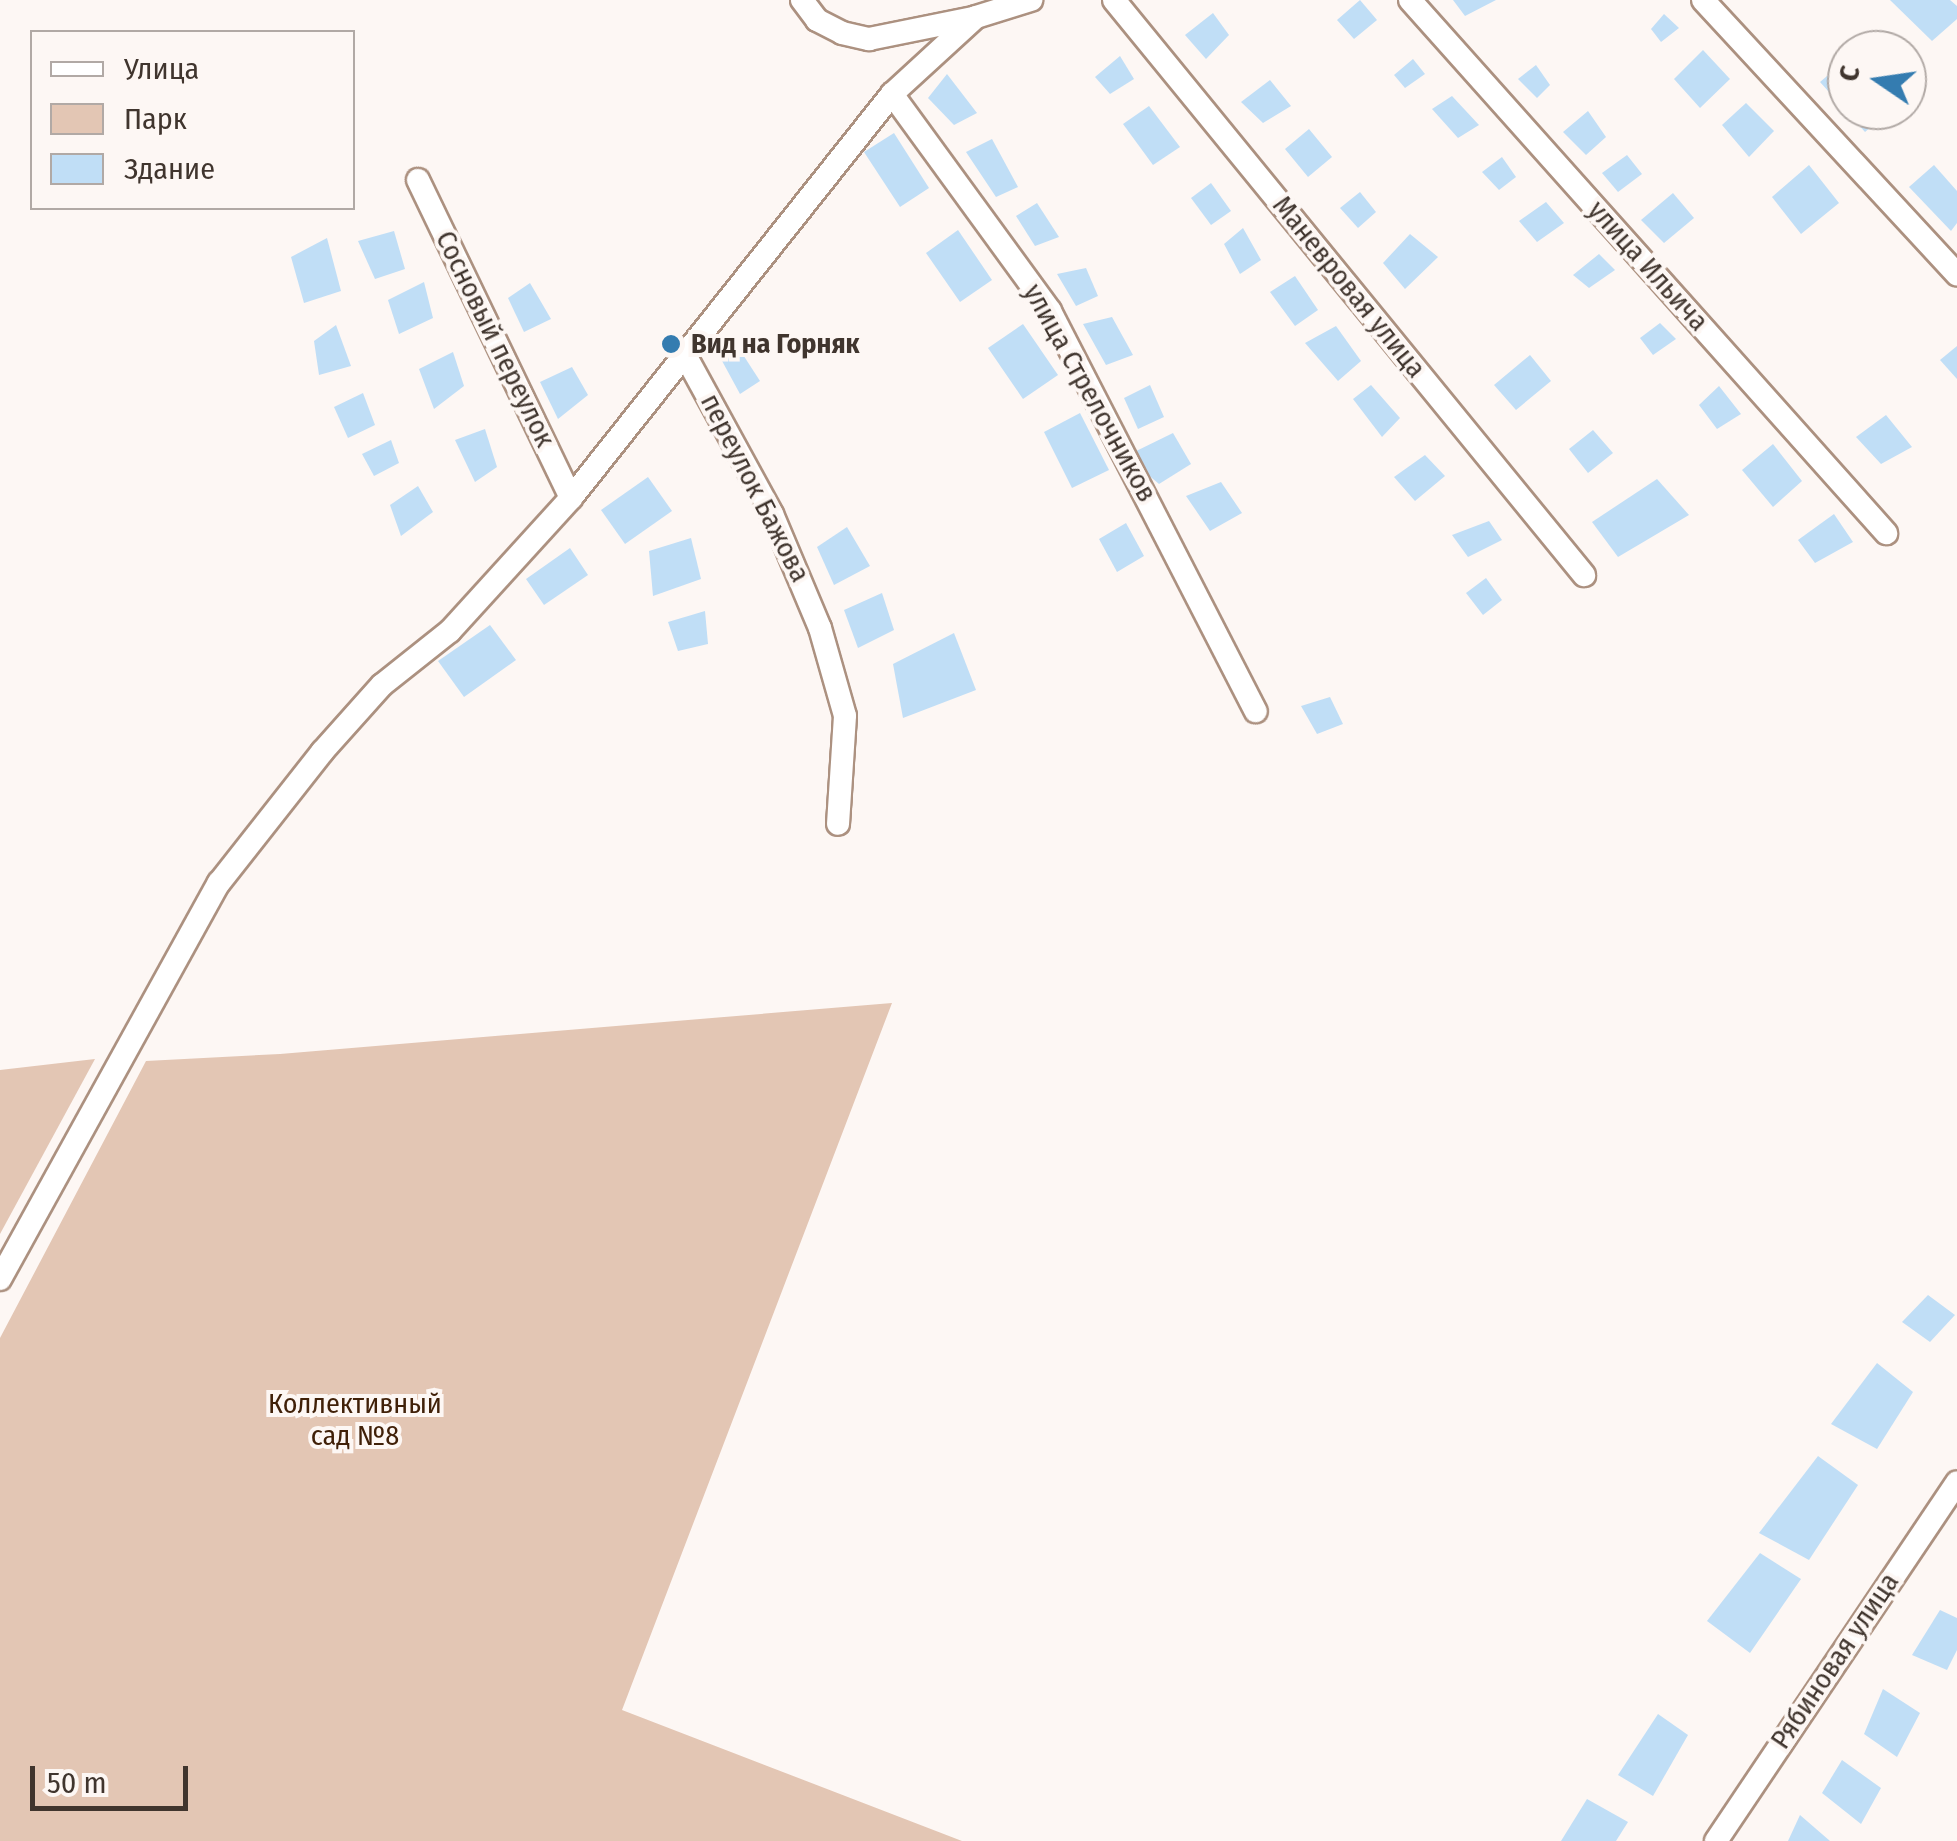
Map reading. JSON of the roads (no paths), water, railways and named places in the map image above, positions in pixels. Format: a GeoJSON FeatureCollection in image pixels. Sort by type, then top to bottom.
{"type":"FeatureCollection","features":[{"type":"Feature","properties":{"kind":"street"},"geometry":{"type":"LineString","coordinates":[[802,0],[817,20],[842,33],[868,39],[976,18],[1031,0]]}},
{"type":"Feature","properties":{"kind":"street","name":"Маневровая улица"},"geometry":{"type":"LineString","coordinates":[[1114,0],[1584,575]]}},
{"type":"Feature","properties":{"kind":"street","name":"улица Ильича"},"geometry":{"type":"LineString","coordinates":[[1410,0],[1886,533]]}},
{"type":"Feature","properties":{"kind":"street"},"geometry":{"type":"LineString","coordinates":[[1703,0],[1957,274]]}},
{"type":"Feature","properties":{"kind":"street"},"geometry":{"type":"LineString","coordinates":[[685,355],[892,94],[976,18]]}},
{"type":"Feature","properties":{"kind":"street","name":"улица Стрелочников"},"geometry":{"type":"LineString","coordinates":[[892,94],[1050,310],[1256,711]]}},
{"type":"Feature","properties":{"kind":"street","name":"Сосновый переулок"},"geometry":{"type":"LineString","coordinates":[[418,180],[571,498]]}},
{"type":"Feature","properties":{"kind":"street","name":"переулок Бажова"},"geometry":{"type":"LineString","coordinates":[[0,1279],[219,883],[322,752],[382,686],[450,631],[571,498],[685,355],[772,514],[820,628],[845,716],[838,824]]}},
{"type":"Feature","properties":{"kind":"street","name":"Рябиновая улица"},"geometry":{"type":"LineString","coordinates":[[1716,1841],[1957,1482]]}},
{"type":"Feature","properties":{"kind":"place","name":"Вид на Горняк"},"geometry":{"type":"Point","coordinates":[671,344]}},
{"type":"Feature","properties":{"kind":"park label","name":"Коллективный сад №8"},"geometry":{"type":"Point","coordinates":[355,1420]}}]}
